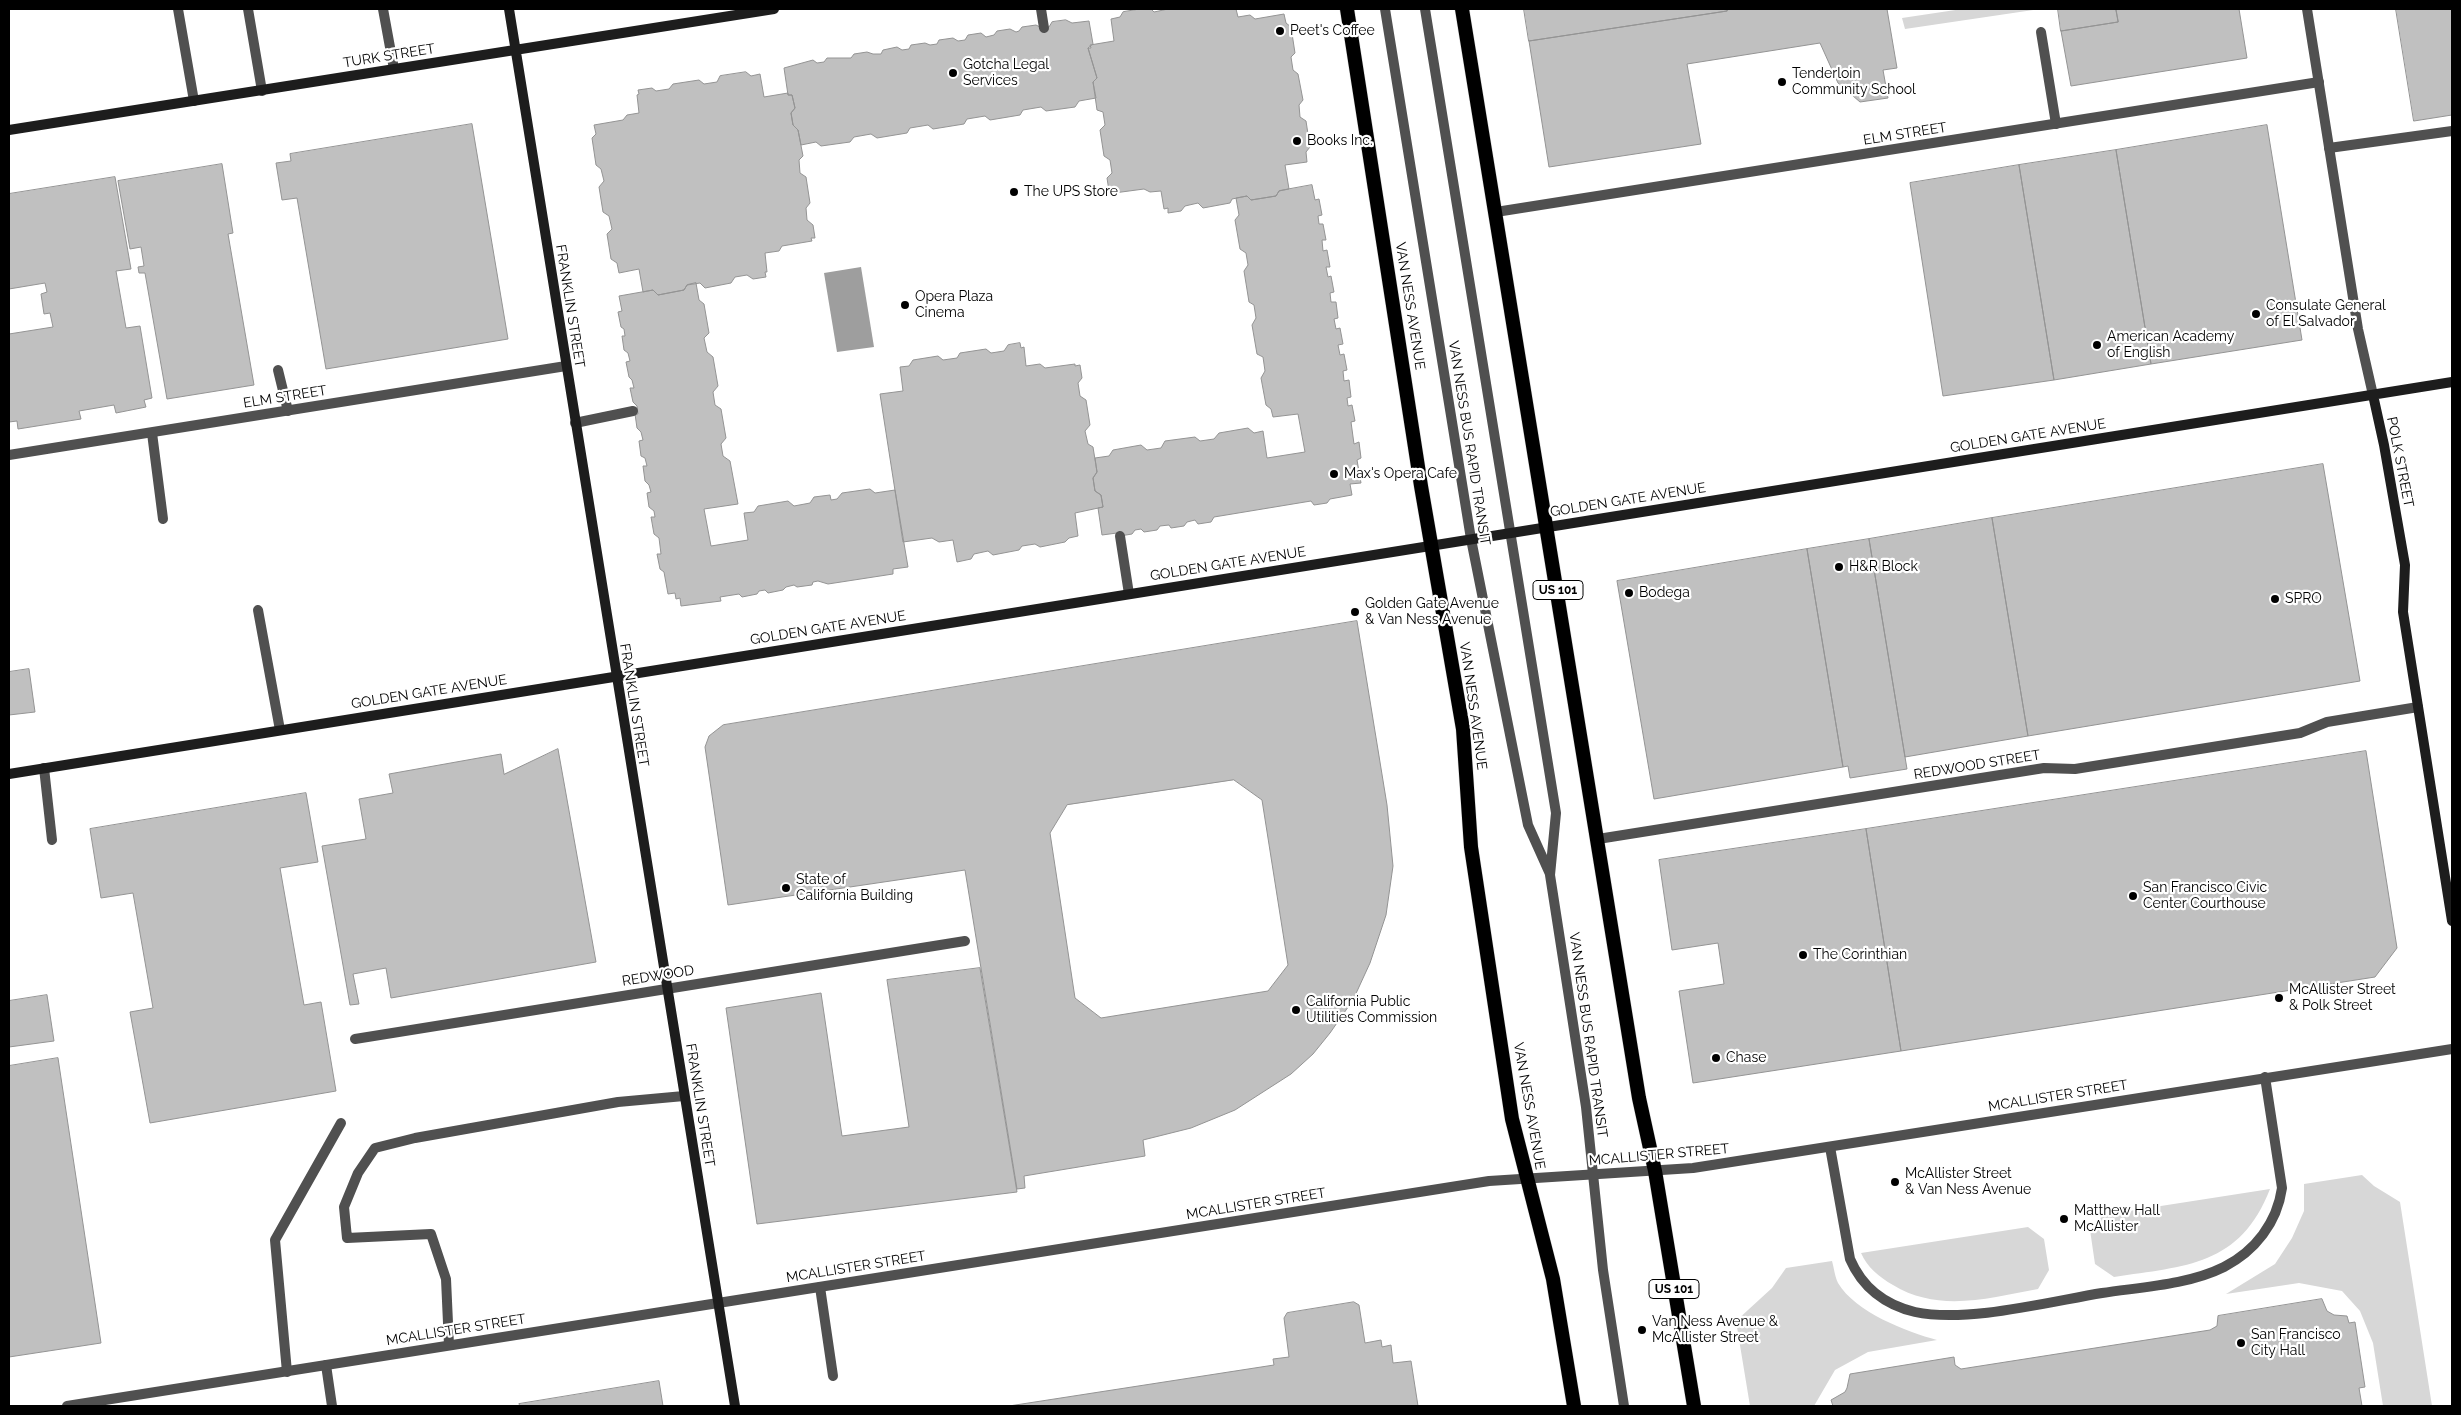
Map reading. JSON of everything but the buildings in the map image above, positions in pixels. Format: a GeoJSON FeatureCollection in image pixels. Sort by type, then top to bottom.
{"type":"FeatureCollection","features":[{"type":"Feature","properties":{"kind":"highway","name":"VAN NESS AVENUE"},"geometry":{"type":"LineString","coordinates":[[1347,9],[1463,729],[1474,866],[1512,1118],[1526,1179],[1553,1278],[1574,1406]]}},
{"type":"Feature","properties":{"kind":"highway","name":"US 101"},"geometry":{"type":"LineString","coordinates":[[1462,9],[1548,527],[1639,1098],[1655,1171],[1694,1406]]}},
{"type":"Feature","properties":{"kind":"main road","name":"FRANKLIN STREET"},"geometry":{"type":"LineString","coordinates":[[509,9],[666,989],[735,1406]]}},
{"type":"Feature","properties":{"kind":"main road","name":"TURK STREET"},"geometry":{"type":"LineString","coordinates":[[9,130],[774,9]]}},
{"type":"Feature","properties":{"kind":"main road","name":"GOLDEN GATE AVENUE"},"geometry":{"type":"LineString","coordinates":[[9,774],[2452,382]]}},
{"type":"Feature","properties":{"kind":"main road","name":"POLK STREET"},"geometry":{"type":"LineString","coordinates":[[2373,395],[2405,564],[2403,612],[2452,921]]}},
{"type":"Feature","properties":{"kind":"street"},"geometry":{"type":"LineString","coordinates":[[178,9],[194,101]]}},
{"type":"Feature","properties":{"kind":"street"},"geometry":{"type":"LineString","coordinates":[[248,9],[262,90]]}},
{"type":"Feature","properties":{"kind":"street"},"geometry":{"type":"LineString","coordinates":[[383,9],[394,69]]}},
{"type":"Feature","properties":{"kind":"street"},"geometry":{"type":"LineString","coordinates":[[1041,9],[1044,28]]}},
{"type":"Feature","properties":{"kind":"street","name":"VAN NESS BUS RAPID TRANSIT"},"geometry":{"type":"LineString","coordinates":[[1385,9],[1471,539],[1528,825],[1550,875]]}},
{"type":"Feature","properties":{"kind":"street","name":"VAN NESS BUS RAPID TRANSIT"},"geometry":{"type":"LineString","coordinates":[[1425,9],[1556,813],[1550,875],[1586,1107],[1603,1270],[1624,1406]]}},
{"type":"Feature","properties":{"kind":"street","name":"POLK STREET"},"geometry":{"type":"LineString","coordinates":[[2307,9],[2358,329],[2373,395]]}},
{"type":"Feature","properties":{"kind":"street"},"geometry":{"type":"LineString","coordinates":[[2041,32],[2056,124]]}},
{"type":"Feature","properties":{"kind":"street","name":"ELM STREET"},"geometry":{"type":"LineString","coordinates":[[1496,212],[2319,82]]}},
{"type":"Feature","properties":{"kind":"street"},"geometry":{"type":"LineString","coordinates":[[2329,148],[2452,131]]}},
{"type":"Feature","properties":{"kind":"street","name":"ELM STREET"},"geometry":{"type":"LineString","coordinates":[[9,455],[566,366]]}},
{"type":"Feature","properties":{"kind":"street"},"geometry":{"type":"LineString","coordinates":[[278,370],[288,411]]}},
{"type":"Feature","properties":{"kind":"street"},"geometry":{"type":"LineString","coordinates":[[575,423],[633,411]]}},
{"type":"Feature","properties":{"kind":"street"},"geometry":{"type":"LineString","coordinates":[[152,433],[163,519]]}},
{"type":"Feature","properties":{"kind":"street"},"geometry":{"type":"LineString","coordinates":[[1120,536],[1129,594]]}},
{"type":"Feature","properties":{"kind":"street"},"geometry":{"type":"LineString","coordinates":[[258,610],[280,730]]}},
{"type":"Feature","properties":{"kind":"street","name":"REDWOOD STREET"},"geometry":{"type":"LineString","coordinates":[[1598,839],[2044,768],[2075,769],[2291,734],[2327,722],[2418,707]]}},
{"type":"Feature","properties":{"kind":"street"},"geometry":{"type":"LineString","coordinates":[[44,768],[52,840]]}},
{"type":"Feature","properties":{"kind":"street","name":"REDWOOD"},"geometry":{"type":"LineString","coordinates":[[355,1038],[965,941]]}},
{"type":"Feature","properties":{"kind":"street","name":"MCALLISTER STREET"},"geometry":{"type":"LineString","coordinates":[[67,1406],[1489,1181],[1693,1168],[2452,1049]]}},
{"type":"Feature","properties":{"kind":"street"},"geometry":{"type":"LineString","coordinates":[[1830,1148],[1850,1259],[1863,1282],[1874,1293],[1892,1304],[1914,1312],[1955,1316],[2180,1281],[2224,1267],[2242,1255],[2260,1239],[2280,1206],[2282,1188],[2265,1077]]}},
{"type":"Feature","properties":{"kind":"street"},"geometry":{"type":"LineString","coordinates":[[449,1345],[446,1279],[431,1234],[347,1238],[344,1207],[358,1173],[375,1148],[415,1138],[618,1102],[684,1096]]}},
{"type":"Feature","properties":{"kind":"street"},"geometry":{"type":"LineString","coordinates":[[287,1372],[275,1240],[341,1123]]}},
{"type":"Feature","properties":{"kind":"street"},"geometry":{"type":"LineString","coordinates":[[820,1287],[833,1376]]}},
{"type":"Feature","properties":{"kind":"street"},"geometry":{"type":"LineString","coordinates":[[326,1365],[332,1406]]}},
{"type":"Feature","properties":{"kind":"shaded area"},"geometry":{"type":"Polygon","coordinates":[[[1962,9],[2040,9],[1905,29],[1902,18],[1962,9]]]}},
{"type":"Feature","properties":{"kind":"shaded area"},"geometry":{"type":"Polygon","coordinates":[[[861,267],[874,347],[837,352],[824,273],[861,267]]]}},
{"type":"Feature","properties":{"kind":"shaded area"},"geometry":{"type":"Polygon","coordinates":[[[2362,1175],[2374,1186],[2400,1202],[2432,1406],[2383,1406],[2373,1343],[2360,1311],[2342,1291],[2299,1283],[2226,1294],[2275,1264],[2292,1238],[2304,1211],[2304,1184],[2362,1175]]]}},
{"type":"Feature","properties":{"kind":"shaded area"},"geometry":{"type":"Polygon","coordinates":[[[2270,1189],[2258,1214],[2243,1234],[2226,1248],[2208,1258],[2187,1265],[2114,1277],[2095,1264],[2090,1230],[2103,1215],[2270,1189]]]}},
{"type":"Feature","properties":{"kind":"shaded area"},"geometry":{"type":"Polygon","coordinates":[[[2028,1227],[2044,1239],[2049,1270],[2038,1289],[1983,1299],[1946,1301],[1910,1294],[1878,1275],[1861,1253],[2028,1227]]]}},
{"type":"Feature","properties":{"kind":"shaded area"},"geometry":{"type":"Polygon","coordinates":[[[1832,1261],[1838,1283],[1856,1303],[1897,1326],[1937,1340],[1868,1352],[1835,1370],[1814,1406],[1750,1406],[1736,1321],[1772,1288],[1786,1268],[1832,1261]]]}},
{"type":"Feature","properties":{"kind":"place","name":"Peet's Coffee"},"geometry":{"type":"Point","coordinates":[1280,31]}},
{"type":"Feature","properties":{"kind":"place","name":"Gotcha Legal Services"},"geometry":{"type":"Point","coordinates":[953,73]}},
{"type":"Feature","properties":{"kind":"place","name":"Tenderloin Community School"},"geometry":{"type":"Point","coordinates":[1782,82]}},
{"type":"Feature","properties":{"kind":"place","name":"Books Inc."},"geometry":{"type":"Point","coordinates":[1297,141]}},
{"type":"Feature","properties":{"kind":"place","name":"The UPS Store"},"geometry":{"type":"Point","coordinates":[1014,192]}},
{"type":"Feature","properties":{"kind":"place","name":"Opera Plaza Cinema"},"geometry":{"type":"Point","coordinates":[905,305]}},
{"type":"Feature","properties":{"kind":"place","name":"Consulate General of El Salvador"},"geometry":{"type":"Point","coordinates":[2256,314]}},
{"type":"Feature","properties":{"kind":"place","name":"American Academy of English"},"geometry":{"type":"Point","coordinates":[2097,345]}},
{"type":"Feature","properties":{"kind":"place","name":"Max's Opera Cafe"},"geometry":{"type":"Point","coordinates":[1334,474]}},
{"type":"Feature","properties":{"kind":"place","name":"H&R Block"},"geometry":{"type":"Point","coordinates":[1839,567]}},
{"type":"Feature","properties":{"kind":"place","name":"Bodega"},"geometry":{"type":"Point","coordinates":[1629,593]}},
{"type":"Feature","properties":{"kind":"place","name":"SPRO"},"geometry":{"type":"Point","coordinates":[2275,599]}},
{"type":"Feature","properties":{"kind":"place","name":"Golden Gate Avenue & Van Ness Avenue"},"geometry":{"type":"Point","coordinates":[1355,612]}},
{"type":"Feature","properties":{"kind":"place","name":"State of California Building"},"geometry":{"type":"Point","coordinates":[786,888]}},
{"type":"Feature","properties":{"kind":"place","name":"San Francisco Civic Center Courthouse"},"geometry":{"type":"Point","coordinates":[2133,896]}},
{"type":"Feature","properties":{"kind":"place","name":"The Corinthian"},"geometry":{"type":"Point","coordinates":[1803,955]}},
{"type":"Feature","properties":{"kind":"place","name":"McAllister Street & Polk Street"},"geometry":{"type":"Point","coordinates":[2279,998]}},
{"type":"Feature","properties":{"kind":"place","name":"California Public Utilities Commission"},"geometry":{"type":"Point","coordinates":[1296,1010]}},
{"type":"Feature","properties":{"kind":"place","name":"Chase"},"geometry":{"type":"Point","coordinates":[1716,1058]}},
{"type":"Feature","properties":{"kind":"place","name":"McAllister Street & Van Ness Avenue"},"geometry":{"type":"Point","coordinates":[1895,1182]}},
{"type":"Feature","properties":{"kind":"place","name":"Matthew Hall McAllister"},"geometry":{"type":"Point","coordinates":[2064,1219]}},
{"type":"Feature","properties":{"kind":"place","name":"Van Ness Avenue & McAllister Street"},"geometry":{"type":"Point","coordinates":[1642,1330]}},
{"type":"Feature","properties":{"kind":"place","name":"San Francisco City Hall"},"geometry":{"type":"Point","coordinates":[2241,1343]}}]}
